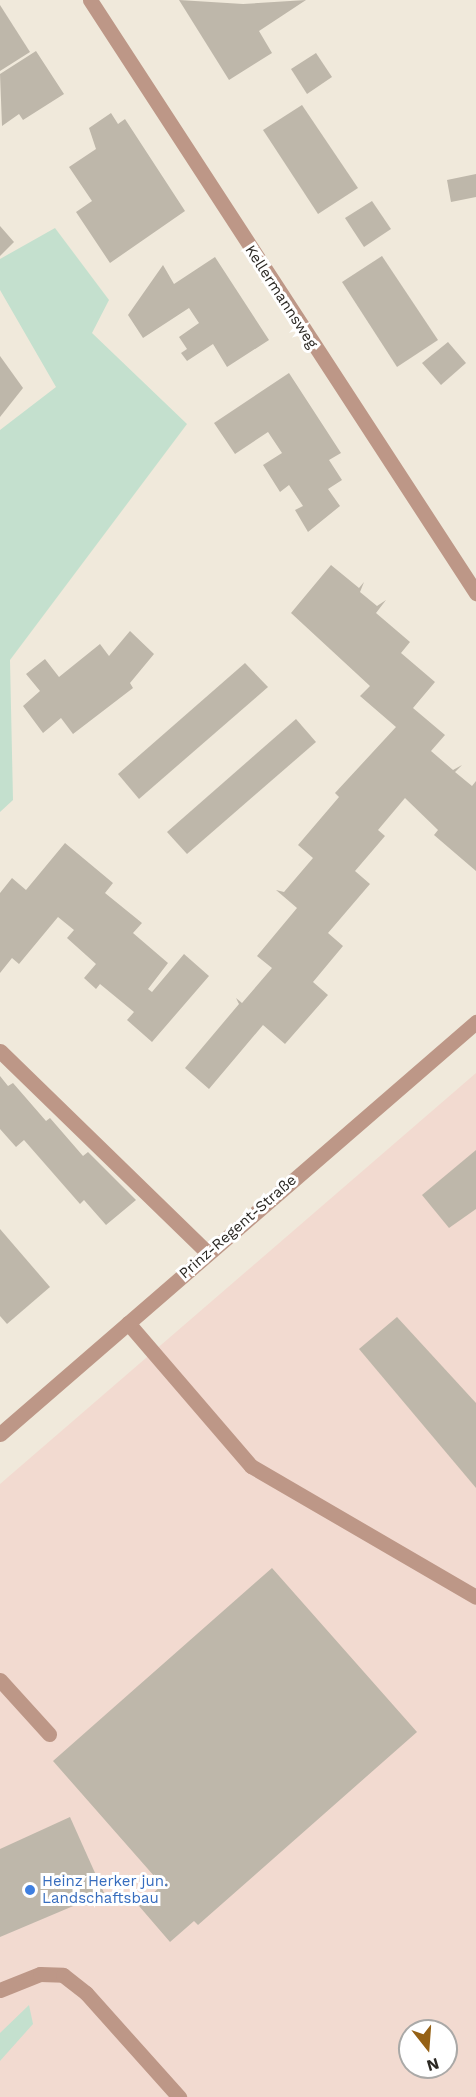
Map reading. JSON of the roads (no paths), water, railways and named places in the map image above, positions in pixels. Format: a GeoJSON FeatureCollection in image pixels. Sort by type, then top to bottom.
{"type":"FeatureCollection","features":[{"type":"Feature","properties":{"kind":"street","name":"Kellermannsweg"},"geometry":{"type":"LineString","coordinates":[[90,0],[476,593]]}},
{"type":"Feature","properties":{"kind":"street","name":"Prinz-Regent-Straße"},"geometry":{"type":"LineString","coordinates":[[0,1434],[476,1022]]}},
{"type":"Feature","properties":{"kind":"street"},"geometry":{"type":"LineString","coordinates":[[0,1051],[208,1253]]}},
{"type":"Feature","properties":{"kind":"street"},"geometry":{"type":"LineString","coordinates":[[128,1323],[251,1466],[476,1597]]}},
{"type":"Feature","properties":{"kind":"street"},"geometry":{"type":"LineString","coordinates":[[0,1680],[49,1734]]}},
{"type":"Feature","properties":{"kind":"street"},"geometry":{"type":"LineString","coordinates":[[0,1990],[40,1974],[63,1975],[86,1993],[179,2097]]}},
{"type":"Feature","properties":{"kind":"place","name":"Heinz Herker jun. Landschaftsbau"},"geometry":{"type":"Point","coordinates":[30,1890]}}]}
